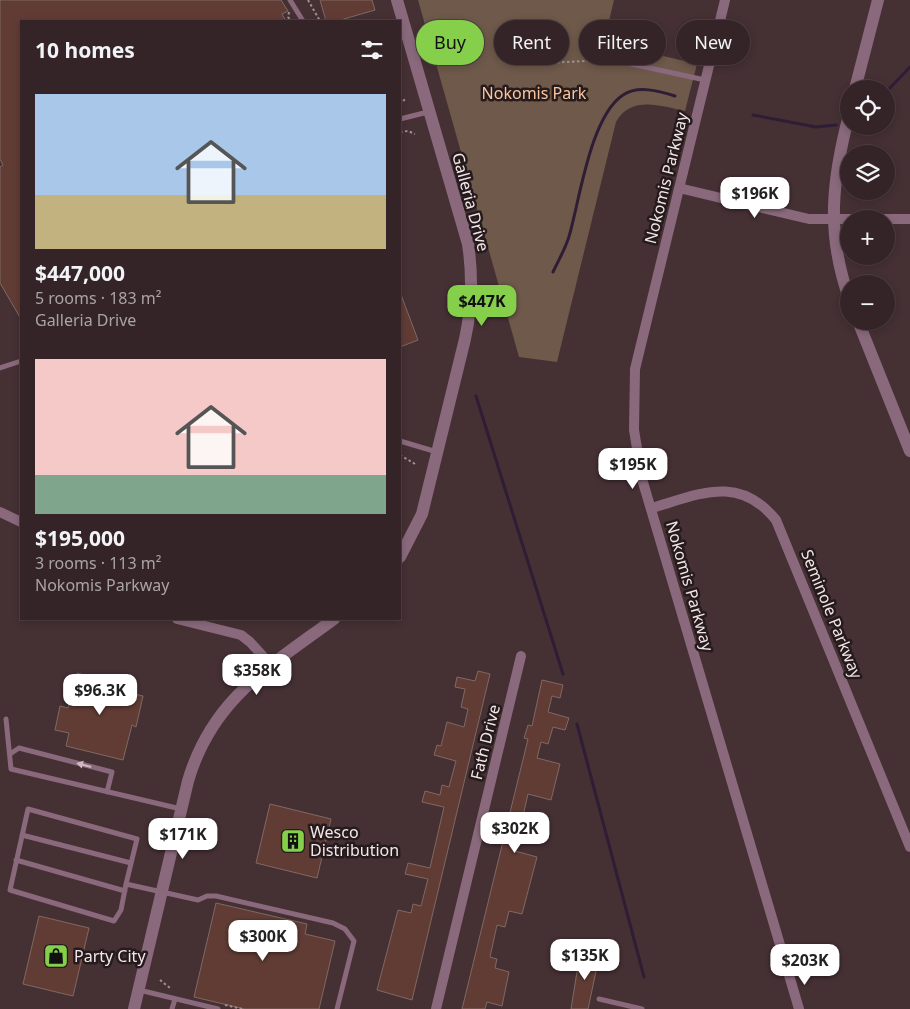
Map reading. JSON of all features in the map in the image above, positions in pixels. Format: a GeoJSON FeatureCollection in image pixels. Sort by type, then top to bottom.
{"type":"FeatureCollection","features":[{"type":"Feature","properties":{"kind":"street","name":"Galleria Drive"},"geometry":{"type":"LineString","coordinates":[[397,0],[468,244],[472,278],[470,317],[438,452],[422,514],[401,556]]}},
{"type":"Feature","properties":{"kind":"street","name":"Nokomis Parkway"},"geometry":{"type":"LineString","coordinates":[[725,0],[635,369],[633,399],[637,452],[652,508],[799,1009]]}},
{"type":"Feature","properties":{"kind":"street"},"geometry":{"type":"LineString","coordinates":[[857,80],[878,0]]}},
{"type":"Feature","properties":{"kind":"street"},"geometry":{"type":"LineString","coordinates":[[843,275],[836,248],[834,217],[837,160],[844,135]]}},
{"type":"Feature","properties":{"kind":"street"},"geometry":{"type":"LineString","coordinates":[[679,188],[809,219],[834,217],[910,219]]}},
{"type":"Feature","properties":{"kind":"street"},"geometry":{"type":"LineString","coordinates":[[862,330],[910,451]]}},
{"type":"Feature","properties":{"kind":"street","name":"Seminole Parkway"},"geometry":{"type":"LineString","coordinates":[[652,508],[721,491],[734,492],[758,500],[776,520],[910,847]]}},
{"type":"Feature","properties":{"kind":"street"},"geometry":{"type":"LineString","coordinates":[[0,512],[20,522]]}},
{"type":"Feature","properties":{"kind":"street"},"geometry":{"type":"LineString","coordinates":[[186,620],[241,635],[250,642],[271,666]]}},
{"type":"Feature","properties":{"kind":"street"},"geometry":{"type":"LineString","coordinates":[[134,1009],[193,762],[208,732],[238,693],[333,620]]}},
{"type":"Feature","properties":{"kind":"street","name":"Fath Drive"},"geometry":{"type":"LineString","coordinates":[[436,1009],[521,656]]}},
{"type":"Feature","properties":{"kind":"lane"},"geometry":{"type":"LineString","coordinates":[[290,0],[302,20]]}},
{"type":"Feature","properties":{"kind":"lane"},"geometry":{"type":"LineString","coordinates":[[635,65],[705,80]]}},
{"type":"Feature","properties":{"kind":"lane"},"geometry":{"type":"LineString","coordinates":[[401,119],[429,111]]}},
{"type":"Feature","properties":{"kind":"lane"},"geometry":{"type":"LineString","coordinates":[[0,368],[20,361]]}},
{"type":"Feature","properties":{"kind":"lane"},"geometry":{"type":"LineString","coordinates":[[401,441],[408,445],[438,452]]}},
{"type":"Feature","properties":{"kind":"lane"},"geometry":{"type":"LineString","coordinates":[[6,719],[11,770],[181,809]]}},
{"type":"Feature","properties":{"kind":"lane"},"geometry":{"type":"LineString","coordinates":[[10,754],[19,748],[112,772],[107,792]]}},
{"type":"Feature","properties":{"kind":"lane"},"geometry":{"type":"LineString","coordinates":[[28,809],[137,839],[121,910],[114,921],[10,890],[22,835],[28,809]]}},
{"type":"Feature","properties":{"kind":"lane"},"geometry":{"type":"LineString","coordinates":[[22,835],[131,863]]}},
{"type":"Feature","properties":{"kind":"lane"},"geometry":{"type":"LineString","coordinates":[[16,860],[125,891]]}},
{"type":"Feature","properties":{"kind":"lane"},"geometry":{"type":"LineString","coordinates":[[126,884],[198,900],[206,896],[216,896],[333,923],[345,929],[354,941],[337,1009]]}},
{"type":"Feature","properties":{"kind":"lane"},"geometry":{"type":"LineString","coordinates":[[139,990],[207,1008],[218,1009]]}},
{"type":"Feature","properties":{"kind":"lane"},"geometry":{"type":"LineString","coordinates":[[172,1009],[175,999]]}},
{"type":"Feature","properties":{"kind":"lane"},"geometry":{"type":"LineString","coordinates":[[599,999],[642,1009]]}},
{"type":"Feature","properties":{"kind":"path"},"geometry":{"type":"LineString","coordinates":[[308,0],[319,20]]}},
{"type":"Feature","properties":{"kind":"path"},"geometry":{"type":"LineString","coordinates":[[401,103],[405,99]]}},
{"type":"Feature","properties":{"kind":"path"},"geometry":{"type":"LineString","coordinates":[[401,132],[408,131],[415,134]]}},
{"type":"Feature","properties":{"kind":"path"},"geometry":{"type":"LineString","coordinates":[[401,456],[415,464]]}},
{"type":"Feature","properties":{"kind":"path"},"geometry":{"type":"LineString","coordinates":[[160,980],[170,988]]}},
{"type":"Feature","properties":{"kind":"green space","name":"Nokomis Park"},"geometry":{"type":"Polygon","coordinates":[[[418,0],[614,0],[609,20],[579,20],[579,65],[666,65],[666,57],[676,59],[676,65],[697,65],[685,111],[657,105],[638,105],[622,114],[616,122],[557,362],[519,357],[436,65],[484,65],[484,20],[424,20],[418,0]]]}},
{"type":"Feature","properties":{"kind":"building"},"geometry":{"type":"Polygon","coordinates":[[[0,0],[281,0],[288,11],[282,14],[285,20],[20,20],[20,317],[0,283],[0,167],[3,165],[0,159],[0,0]]]}},
{"type":"Feature","properties":{"kind":"building"},"geometry":{"type":"Polygon","coordinates":[[[320,0],[372,0],[375,10],[340,20],[326,20],[320,0]]]}},
{"type":"Feature","properties":{"kind":"building"},"geometry":{"type":"Polygon","coordinates":[[[401,295],[418,340],[401,347],[401,295]]]}},
{"type":"Feature","properties":{"kind":"building"},"geometry":{"type":"Polygon","coordinates":[[[478,671],[490,674],[412,1000],[377,990],[398,910],[411,913],[413,904],[421,906],[428,879],[405,874],[408,863],[430,868],[444,807],[422,802],[425,791],[440,795],[442,785],[449,787],[456,761],[434,755],[437,745],[441,746],[447,722],[464,727],[468,709],[461,707],[465,689],[455,687],[457,677],[475,681],[478,671]]]}},
{"type":"Feature","properties":{"kind":"building"},"geometry":{"type":"Polygon","coordinates":[[[77,673],[132,687],[130,693],[143,696],[136,727],[132,725],[123,760],[66,746],[69,733],[55,730],[60,706],[68,708],[77,673]]]}},
{"type":"Feature","properties":{"kind":"building"},"geometry":{"type":"Polygon","coordinates":[[[542,680],[563,685],[560,698],[552,696],[548,712],[569,718],[565,730],[553,727],[548,744],[541,742],[537,758],[560,764],[551,800],[528,794],[522,820],[530,822],[527,836],[520,834],[515,851],[537,857],[522,914],[509,911],[505,927],[497,925],[490,957],[497,959],[495,968],[509,972],[502,1006],[487,1002],[485,1009],[462,1009],[528,739],[524,738],[528,725],[532,726],[542,680]]]}},
{"type":"Feature","properties":{"kind":"building","name":"Wesco Distribution"},"geometry":{"type":"Polygon","coordinates":[[[270,804],[331,819],[317,878],[256,863],[270,804]]]}},
{"type":"Feature","properties":{"kind":"building"},"geometry":{"type":"Polygon","coordinates":[[[216,903],[307,924],[305,934],[335,941],[319,1009],[245,1009],[194,997],[216,903]]]}},
{"type":"Feature","properties":{"kind":"building","name":"Party City"},"geometry":{"type":"Polygon","coordinates":[[[39,916],[89,928],[73,996],[23,984],[39,916]]]}},
{"type":"Feature","properties":{"kind":"building"},"geometry":{"type":"Polygon","coordinates":[[[580,953],[599,957],[588,1009],[571,1009],[580,953]]]}},
{"type":"Feature","properties":{"kind":"waterway"},"geometry":{"type":"LineString","coordinates":[[895,83],[910,67]]}},
{"type":"Feature","properties":{"kind":"waterway"},"geometry":{"type":"LineString","coordinates":[[553,272],[569,238],[588,158],[595,138],[612,105],[623,95],[635,90],[655,91],[675,96]]}},
{"type":"Feature","properties":{"kind":"waterway"},"geometry":{"type":"LineString","coordinates":[[753,115],[816,127],[836,125]]}},
{"type":"Feature","properties":{"kind":"waterway"},"geometry":{"type":"LineString","coordinates":[[476,396],[563,674]]}},
{"type":"Feature","properties":{"kind":"waterway"},"geometry":{"type":"LineString","coordinates":[[577,724],[644,977]]}},
{"type":"Feature","properties":{"kind":"place","name":"Wesco Distribution"},"geometry":{"type":"Point","coordinates":[293,841]}},
{"type":"Feature","properties":{"kind":"place","name":"Party City"},"geometry":{"type":"Point","coordinates":[56,956]}}]}
